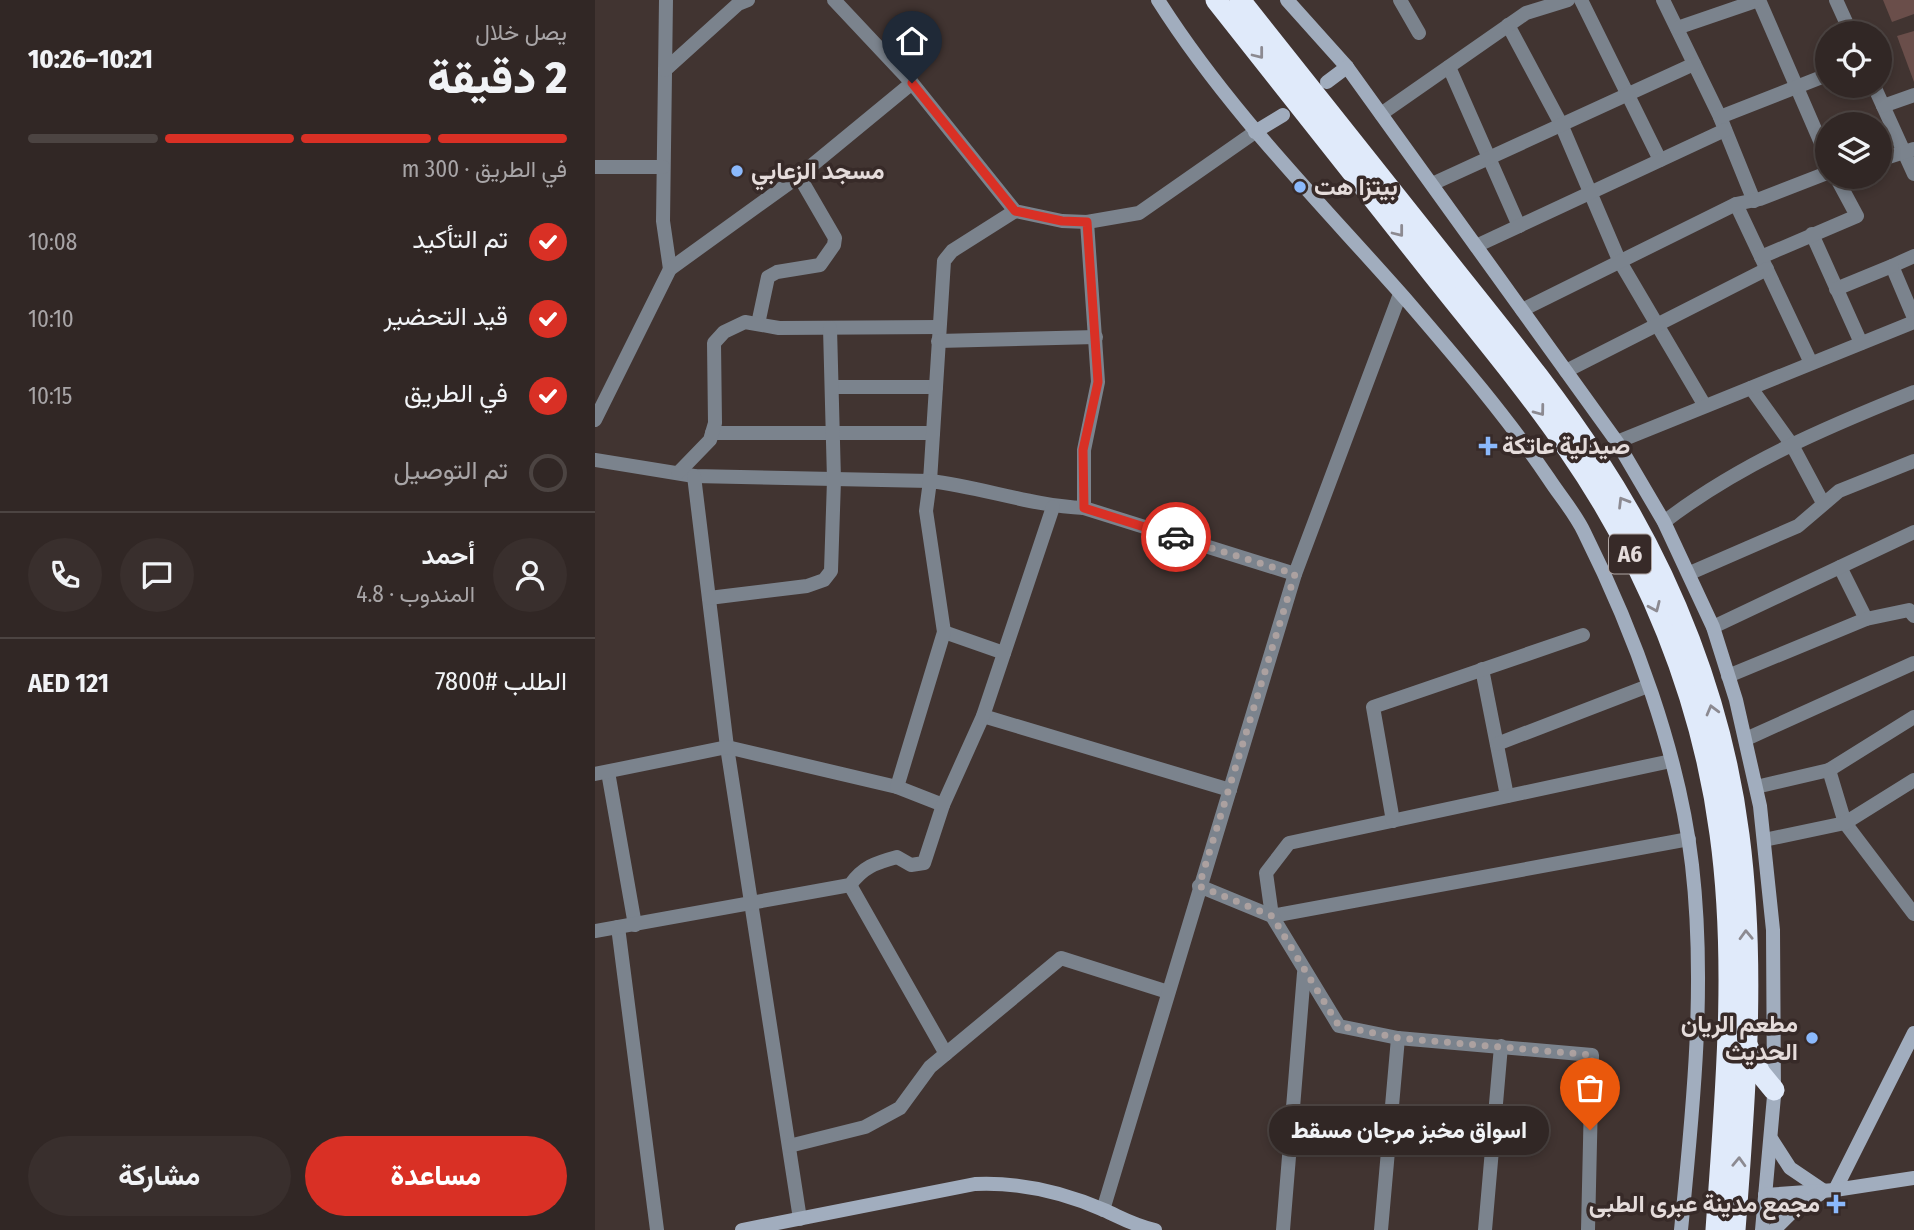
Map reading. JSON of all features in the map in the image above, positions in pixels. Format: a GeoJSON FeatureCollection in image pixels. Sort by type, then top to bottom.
{"type":"FeatureCollection","features":[{"type":"Feature","properties":{"kind":"highway","name":"A6"},"geometry":{"type":"LineString","coordinates":[[1216,0],[1569,450],[1619,532],[1662,621],[1702,741],[1720,834],[1724,870],[1728,994],[1716,1230]]}},
{"type":"Feature","properties":{"kind":"highway","name":"A6"},"geometry":{"type":"LineString","coordinates":[[1240,0],[1549,391],[1600,464],[1658,568],[1689,637],[1707,690],[1739,834],[1746,928],[1745,1039],[1735,1230]]}},
{"type":"Feature","properties":{"kind":"highway"},"geometry":{"type":"LineString","coordinates":[[1745,1039],[1760,1073],[1775,1090]]}},
{"type":"Feature","properties":{"kind":"street"},"geometry":{"type":"LineString","coordinates":[[666,0],[663,221],[670,269]]}},
{"type":"Feature","properties":{"kind":"street"},"geometry":{"type":"LineString","coordinates":[[665,70],[738,4],[748,0]]}},
{"type":"Feature","properties":{"kind":"street"},"geometry":{"type":"LineString","coordinates":[[834,0],[912,83],[1015,211],[1062,221],[1087,222],[1139,213],[1283,115]]}},
{"type":"Feature","properties":{"kind":"street"},"geometry":{"type":"LineString","coordinates":[[1159,0],[1183,39],[1255,132],[1400,294],[1514,429],[1583,530],[1648,687],[1671,761],[1689,839],[1696,909],[1697,1006],[1681,1230]]}},
{"type":"Feature","properties":{"kind":"street"},"geometry":{"type":"LineString","coordinates":[[1287,0],[1347,67],[1617,442],[1664,522],[1713,627],[1746,739],[1765,840],[1776,993],[1775,1090],[1762,1230]]}},
{"type":"Feature","properties":{"kind":"street"},"geometry":{"type":"LineString","coordinates":[[1400,0],[1419,33]]}},
{"type":"Feature","properties":{"kind":"street"},"geometry":{"type":"LineString","coordinates":[[1381,114],[1509,25],[1525,6],[1568,0]]}},
{"type":"Feature","properties":{"kind":"street"},"geometry":{"type":"LineString","coordinates":[[1581,0],[1660,160]]}},
{"type":"Feature","properties":{"kind":"street"},"geometry":{"type":"LineString","coordinates":[[1663,0],[1723,124],[1753,201]]}},
{"type":"Feature","properties":{"kind":"street"},"geometry":{"type":"LineString","coordinates":[[1677,28],[1759,0],[1815,129]]}},
{"type":"Feature","properties":{"kind":"street"},"geometry":{"type":"LineString","coordinates":[[1836,0],[1846,21]]}},
{"type":"Feature","properties":{"kind":"street"},"geometry":{"type":"LineString","coordinates":[[1509,25],[1561,124],[1588,194],[1619,260],[1705,406]]}},
{"type":"Feature","properties":{"kind":"street"},"geometry":{"type":"LineString","coordinates":[[1432,184],[1694,64]]}},
{"type":"Feature","properties":{"kind":"street"},"geometry":{"type":"LineString","coordinates":[[1449,66],[1519,226]]}},
{"type":"Feature","properties":{"kind":"street"},"geometry":{"type":"LineString","coordinates":[[1327,82],[1347,67]]}},
{"type":"Feature","properties":{"kind":"street"},"geometry":{"type":"LineString","coordinates":[[1476,246],[1660,160],[1723,124],[1815,80]]}},
{"type":"Feature","properties":{"kind":"street"},"geometry":{"type":"LineString","coordinates":[[595,420],[670,269],[799,176],[912,83]]}},
{"type":"Feature","properties":{"kind":"street"},"geometry":{"type":"LineString","coordinates":[[1884,106],[1914,95]]}},
{"type":"Feature","properties":{"kind":"street"},"geometry":{"type":"LineString","coordinates":[[1880,98],[1909,151],[1914,174]]}},
{"type":"Feature","properties":{"kind":"street"},"geometry":{"type":"LineString","coordinates":[[1892,156],[1909,151]]}},
{"type":"Feature","properties":{"kind":"street"},"geometry":{"type":"LineString","coordinates":[[595,167],[663,167]]}},
{"type":"Feature","properties":{"kind":"street"},"geometry":{"type":"LineString","coordinates":[[758,324],[768,277],[777,272],[820,265],[834,245],[835,238],[799,176]]}},
{"type":"Feature","properties":{"kind":"street"},"geometry":{"type":"LineString","coordinates":[[1522,310],[1736,204],[1753,201],[1815,178]]}},
{"type":"Feature","properties":{"kind":"street"},"geometry":{"type":"LineString","coordinates":[[1566,371],[1656,324],[1812,234],[1857,216],[1842,189]]}},
{"type":"Feature","properties":{"kind":"street"},"geometry":{"type":"LineString","coordinates":[[1736,204],[1811,363]]}},
{"type":"Feature","properties":{"kind":"street"},"geometry":{"type":"LineString","coordinates":[[897,787],[944,632],[926,511],[944,261],[952,251],[1015,211]]}},
{"type":"Feature","properties":{"kind":"street"},"geometry":{"type":"LineString","coordinates":[[1084,508],[1083,450],[1098,382],[1087,222]]}},
{"type":"Feature","properties":{"kind":"street"},"geometry":{"type":"LineString","coordinates":[[1812,234],[1861,344]]}},
{"type":"Feature","properties":{"kind":"street"},"geometry":{"type":"LineString","coordinates":[[1836,289],[1914,256]]}},
{"type":"Feature","properties":{"kind":"street"},"geometry":{"type":"LineString","coordinates":[[1617,442],[1914,320],[1892,266]]}},
{"type":"Feature","properties":{"kind":"street"},"geometry":{"type":"LineString","coordinates":[[1103,1210],[1295,574],[1400,294]]}},
{"type":"Feature","properties":{"kind":"street"},"geometry":{"type":"LineString","coordinates":[[678,473],[710,440],[715,423],[716,338],[738,324],[939,334],[1095,337]]}},
{"type":"Feature","properties":{"kind":"street"},"geometry":{"type":"LineString","coordinates":[[709,598],[807,586],[824,580],[831,571],[834,480],[830,328]]}},
{"type":"Feature","properties":{"kind":"street"},"geometry":{"type":"LineString","coordinates":[[832,387],[936,387]]}},
{"type":"Feature","properties":{"kind":"street"},"geometry":{"type":"LineString","coordinates":[[1751,388],[1792,445],[1823,503]]}},
{"type":"Feature","properties":{"kind":"street"},"geometry":{"type":"LineString","coordinates":[[1664,522],[1706,489],[1825,428],[1914,392]]}},
{"type":"Feature","properties":{"kind":"street"},"geometry":{"type":"LineString","coordinates":[[712,433],[933,433]]}},
{"type":"Feature","properties":{"kind":"street"},"geometry":{"type":"LineString","coordinates":[[595,460],[694,476],[930,481],[975,486],[1053,507],[1084,508],[1295,574]]}},
{"type":"Feature","properties":{"kind":"street"},"geometry":{"type":"LineString","coordinates":[[1689,573],[1798,526],[1839,491],[1914,461]]}},
{"type":"Feature","properties":{"kind":"street"},"geometry":{"type":"LineString","coordinates":[[694,476],[727,747],[800,1219]]}},
{"type":"Feature","properties":{"kind":"street"},"geometry":{"type":"LineString","coordinates":[[595,931],[850,885],[860,871],[873,863],[897,857],[911,865],[924,863],[943,804],[983,716],[1053,507]]}},
{"type":"Feature","properties":{"kind":"street"},"geometry":{"type":"LineString","coordinates":[[1713,627],[1914,532]]}},
{"type":"Feature","properties":{"kind":"street"},"geometry":{"type":"LineString","coordinates":[[1840,566],[1866,619]]}},
{"type":"Feature","properties":{"kind":"street"},"geometry":{"type":"LineString","coordinates":[[1728,676],[1866,619],[1912,611]]}},
{"type":"Feature","properties":{"kind":"street"},"geometry":{"type":"LineString","coordinates":[[944,632],[1004,653]]}},
{"type":"Feature","properties":{"kind":"street"},"geometry":{"type":"LineString","coordinates":[[1393,821],[1373,707],[1583,635]]}},
{"type":"Feature","properties":{"kind":"street"},"geometry":{"type":"LineString","coordinates":[[1746,739],[1914,663]]}},
{"type":"Feature","properties":{"kind":"street"},"geometry":{"type":"LineString","coordinates":[[1482,669],[1507,796]]}},
{"type":"Feature","properties":{"kind":"street"},"geometry":{"type":"LineString","coordinates":[[1497,744],[1648,687]]}},
{"type":"Feature","properties":{"kind":"street"},"geometry":{"type":"LineString","coordinates":[[983,716],[1230,790]]}},
{"type":"Feature","properties":{"kind":"street"},"geometry":{"type":"LineString","coordinates":[[1756,787],[1829,770],[1914,717]]}},
{"type":"Feature","properties":{"kind":"street"},"geometry":{"type":"LineString","coordinates":[[635,925],[602,773],[727,747],[897,787],[943,804]]}},
{"type":"Feature","properties":{"kind":"street"},"geometry":{"type":"LineString","coordinates":[[1588,1230],[1592,1055],[1398,1038],[1339,1026],[1304,973],[1272,916],[1266,873],[1289,843],[1671,761]]}},
{"type":"Feature","properties":{"kind":"street"},"geometry":{"type":"LineString","coordinates":[[1829,770],[1845,823],[1914,914]]}},
{"type":"Feature","properties":{"kind":"street"},"geometry":{"type":"LineString","coordinates":[[1765,840],[1845,823],[1914,779]]}},
{"type":"Feature","properties":{"kind":"street"},"geometry":{"type":"LineString","coordinates":[[1199,886],[1272,916],[1689,839]]}},
{"type":"Feature","properties":{"kind":"street"},"geometry":{"type":"LineString","coordinates":[[850,885],[946,1054]]}},
{"type":"Feature","properties":{"kind":"street"},"geometry":{"type":"LineString","coordinates":[[618,927],[657,1230]]}},
{"type":"Feature","properties":{"kind":"street"},"geometry":{"type":"LineString","coordinates":[[789,1146],[865,1127],[900,1108],[930,1067],[1061,958],[1168,992]]}},
{"type":"Feature","properties":{"kind":"street"},"geometry":{"type":"LineString","coordinates":[[1283,1230],[1304,973]]}},
{"type":"Feature","properties":{"kind":"street"},"geometry":{"type":"LineString","coordinates":[[1774,1230],[1790,1214],[1830,1191],[1914,1033]]}},
{"type":"Feature","properties":{"kind":"street"},"geometry":{"type":"LineString","coordinates":[[1381,1230],[1398,1038]]}},
{"type":"Feature","properties":{"kind":"street"},"geometry":{"type":"LineString","coordinates":[[1485,1230],[1501,1046]]}},
{"type":"Feature","properties":{"kind":"street"},"geometry":{"type":"LineString","coordinates":[[1771,1136],[1780,1156],[1790,1168],[1830,1191]]}},
{"type":"Feature","properties":{"kind":"street"},"geometry":{"type":"LineString","coordinates":[[1765,1195],[1830,1191],[1914,1178]]}},
{"type":"Feature","properties":{"kind":"street"},"geometry":{"type":"LineString","coordinates":[[742,1230],[988,1183],[1029,1186],[1103,1210],[1134,1228],[1155,1230]]}},
{"type":"Feature","properties":{"kind":"shaded area"},"geometry":{"type":"Polygon","coordinates":[[[1883,0],[1914,0],[1914,14],[1892,21],[1883,0]]]}},
{"type":"Feature","properties":{"kind":"shaded area"},"geometry":{"type":"Polygon","coordinates":[[[1914,31],[1914,82],[1897,36],[1914,31]]]}},
{"type":"Feature","properties":{"kind":"way so far"},"geometry":{"type":"LineString","coordinates":[[1176,537],[1295,574],[1199,886],[1272,916],[1304,973],[1339,1026],[1398,1038],[1592,1055],[1590,1130]]}},
{"type":"Feature","properties":{"kind":"place","name":"مسجد الزعابي"},"geometry":{"type":"Point","coordinates":[737,171]}},
{"type":"Feature","properties":{"kind":"place","name":"بيتزا هت"},"geometry":{"type":"Point","coordinates":[1300,187]}},
{"type":"Feature","properties":{"kind":"place","name":"صيدلية عاتكة"},"geometry":{"type":"Point","coordinates":[1488,446]}},
{"type":"Feature","properties":{"kind":"place","name":"مطعم الريان الحديث"},"geometry":{"type":"Point","coordinates":[1812,1038]}},
{"type":"Feature","properties":{"kind":"place","name":"اسواق مخبز مرجان مسقط"},"geometry":{"type":"Point","coordinates":[1590,1130]}},
{"type":"Feature","properties":{"kind":"place","name":"مجمع مدينة عبرى الطبى"},"geometry":{"type":"Point","coordinates":[1836,1204]}},
{"type":"Feature","properties":{"kind":"route"},"geometry":{"type":"LineString","coordinates":[[912,83],[1015,211],[1062,221],[1087,222],[1098,382],[1083,450],[1084,508],[1176,537]]}}]}
